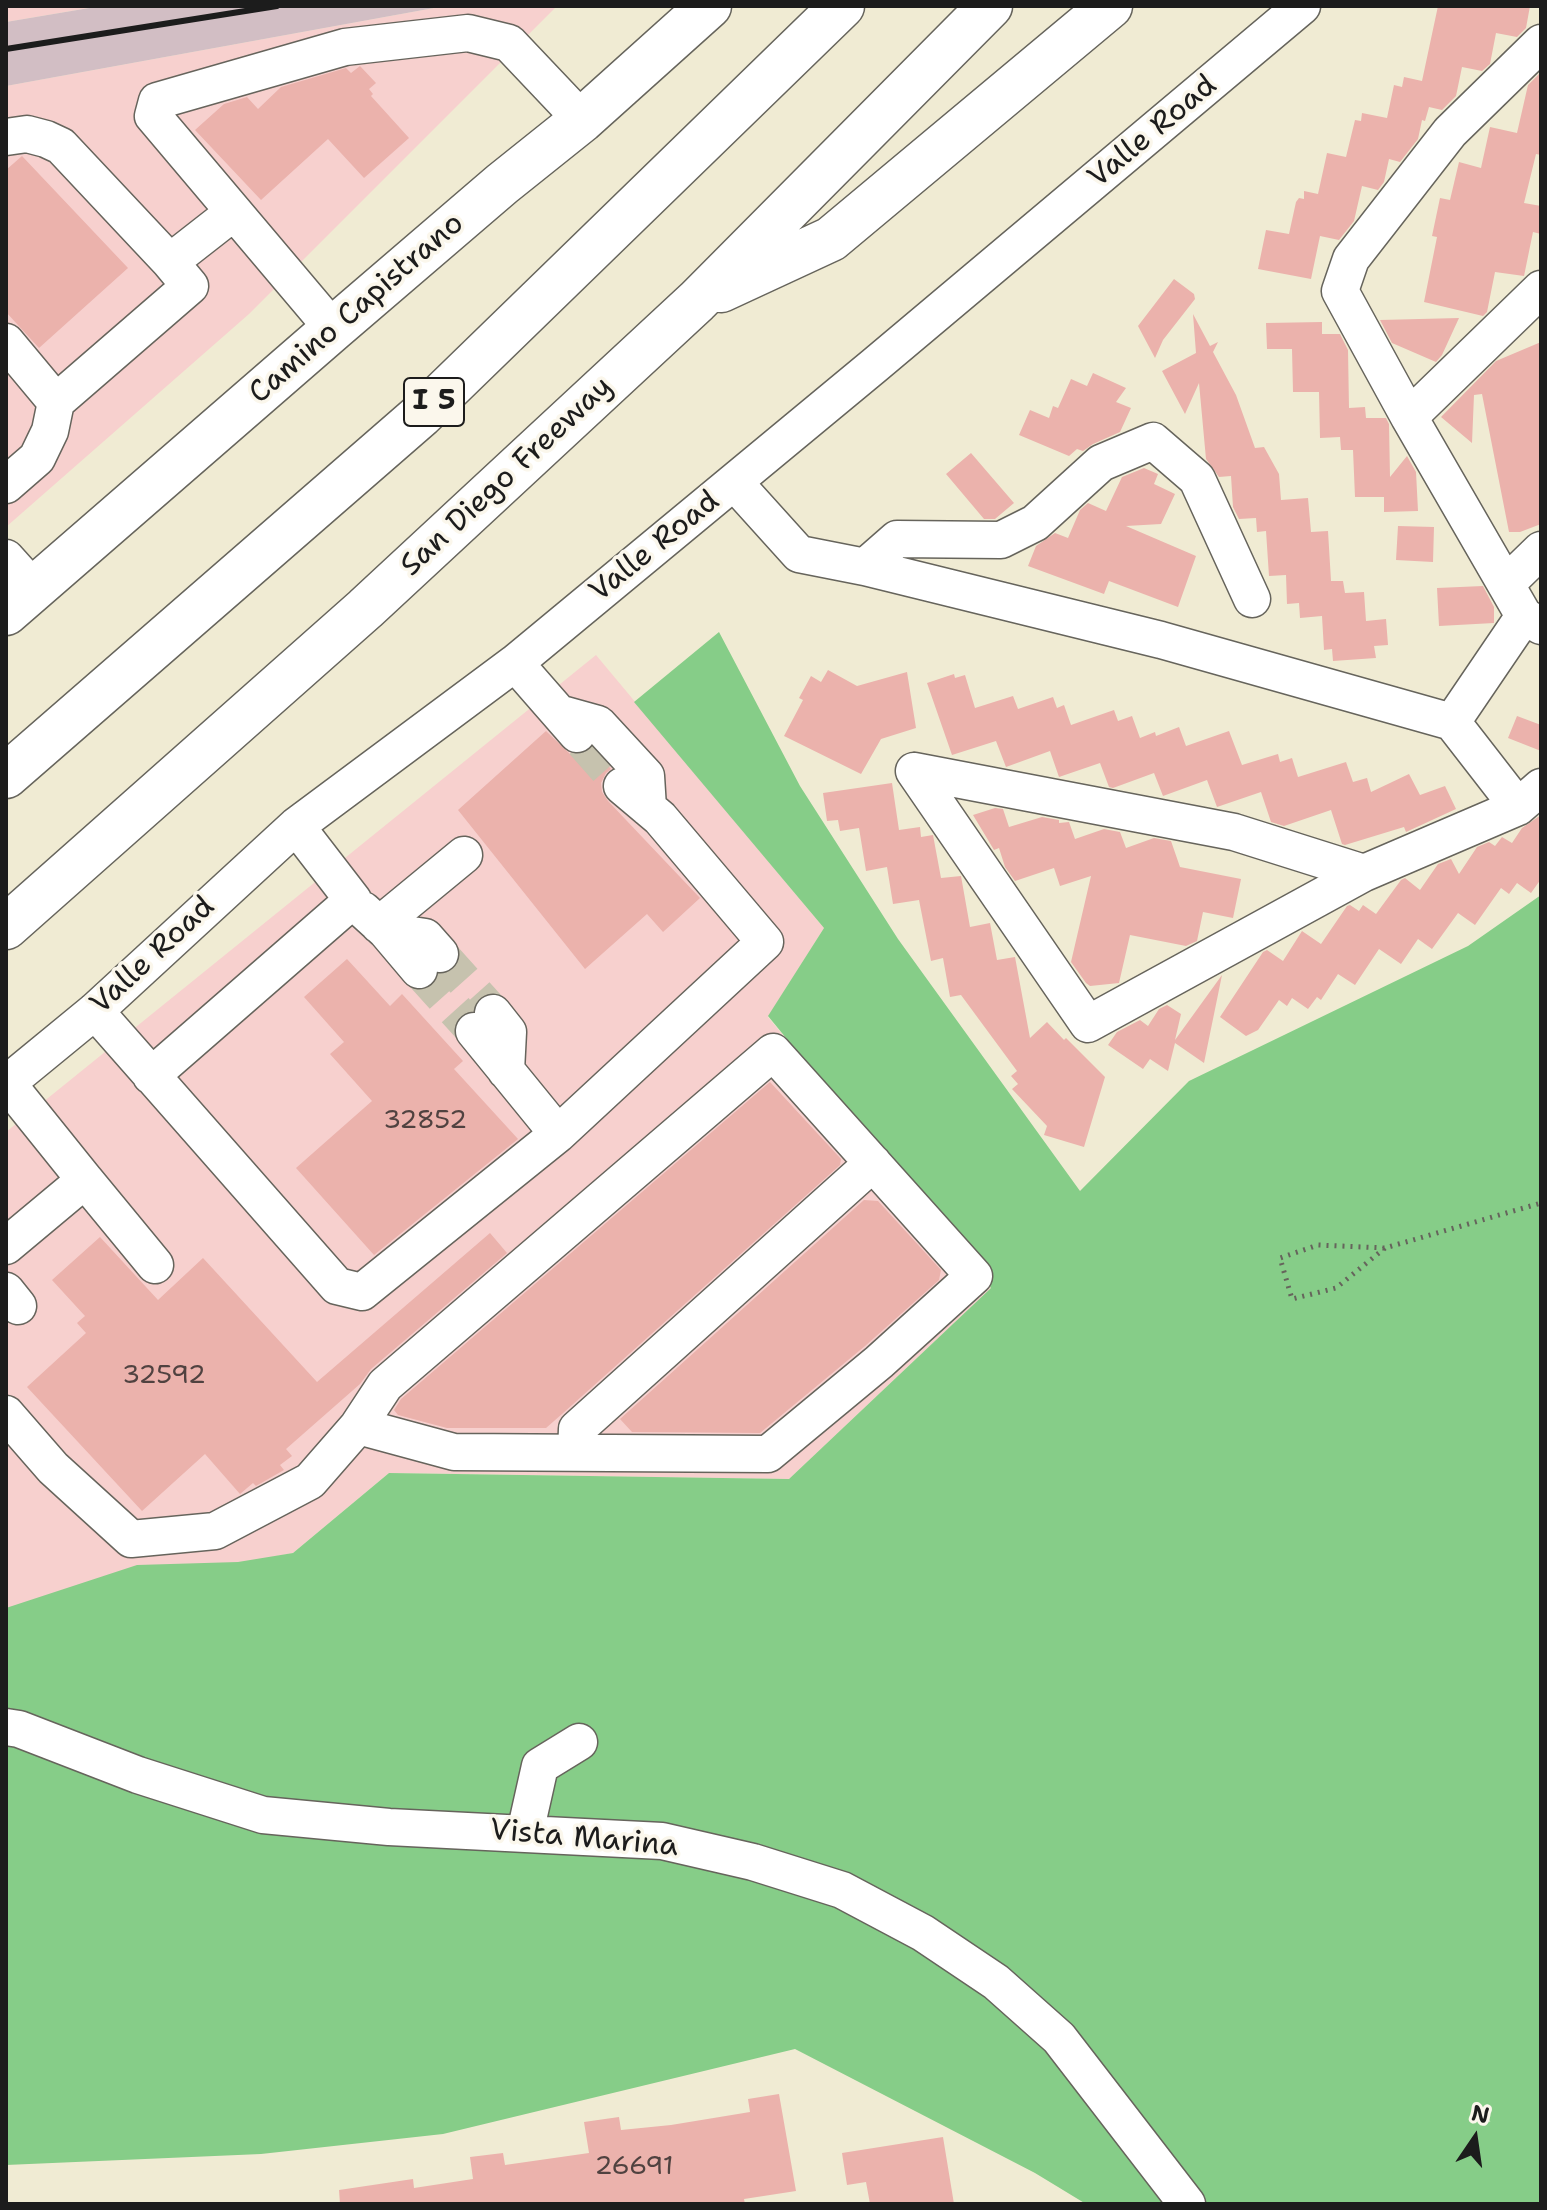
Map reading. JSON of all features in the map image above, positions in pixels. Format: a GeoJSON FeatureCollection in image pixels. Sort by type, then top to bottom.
{"type":"FeatureCollection","features":[{"type":"Feature","properties":{"kind":"main road","name":"Camino Capistrano"},"geometry":{"type":"LineString","coordinates":[[15,586],[333,329],[502,184],[582,120],[709,6]]}},
{"type":"Feature","properties":{"kind":"main road","name":"I 5"},"geometry":{"type":"LineString","coordinates":[[6,776],[421,415],[842,6]]}},
{"type":"Feature","properties":{"kind":"main road","name":"San Diego Freeway"},"geometry":{"type":"LineString","coordinates":[[6,927],[365,609],[697,301],[990,6]]}},
{"type":"Feature","properties":{"kind":"main road"},"geometry":{"type":"LineString","coordinates":[[697,301],[831,239],[1110,6]]}},
{"type":"Feature","properties":{"kind":"street","name":"Valle Road"},"geometry":{"type":"LineString","coordinates":[[6,1083],[95,1011],[296,826],[515,663],[1302,6]]}},
{"type":"Feature","properties":{"kind":"street"},"geometry":{"type":"LineString","coordinates":[[333,329],[153,116],[157,101],[345,47],[468,33],[509,43],[582,120]]}},
{"type":"Feature","properties":{"kind":"street"},"geometry":{"type":"LineString","coordinates":[[1452,722],[1532,621],[1506,584],[1340,291],[1351,259],[1450,132],[1541,43]]}},
{"type":"Feature","properties":{"kind":"street"},"geometry":{"type":"LineString","coordinates":[[6,137],[27,134],[61,146],[190,286],[56,402],[50,431],[37,458],[6,485]]}},
{"type":"Feature","properties":{"kind":"street"},"geometry":{"type":"LineString","coordinates":[[170,262],[234,212]]}},
{"type":"Feature","properties":{"kind":"street"},"geometry":{"type":"LineString","coordinates":[[1409,417],[1541,289]]}},
{"type":"Feature","properties":{"kind":"street"},"geometry":{"type":"LineString","coordinates":[[6,342],[56,402]]}},
{"type":"Feature","properties":{"kind":"street"},"geometry":{"type":"LineString","coordinates":[[865,567],[897,539],[1001,540],[1035,523],[1101,463],[1153,441],[1197,479],[1252,599]]}},
{"type":"Feature","properties":{"kind":"street"},"geometry":{"type":"LineString","coordinates":[[734,482],[799,554],[865,567],[1161,640],[1452,722],[1529,797],[1364,873],[1088,1024],[914,771],[1234,832],[1364,873]]}},
{"type":"Feature","properties":{"kind":"street"},"geometry":{"type":"LineString","coordinates":[[1506,584],[1541,550]]}},
{"type":"Feature","properties":{"kind":"street"},"geometry":{"type":"LineString","coordinates":[[95,1011],[337,1286],[362,1292],[558,1134],[765,942],[660,818],[635,797],[646,776],[598,724],[572,728],[515,663]]}},
{"type":"Feature","properties":{"kind":"street"},"geometry":{"type":"LineString","coordinates":[[296,826],[353,900],[383,928],[430,962]]}},
{"type":"Feature","properties":{"kind":"street"},"geometry":{"type":"LineString","coordinates":[[383,928],[464,855]]}},
{"type":"Feature","properties":{"kind":"street"},"geometry":{"type":"LineString","coordinates":[[151,1076],[353,900]]}},
{"type":"Feature","properties":{"kind":"street"},"geometry":{"type":"LineString","coordinates":[[483,1022],[506,1071],[558,1134]]}},
{"type":"Feature","properties":{"kind":"street"},"geometry":{"type":"LineString","coordinates":[[6,1414],[53,1468],[131,1539],[215,1531],[310,1481],[358,1426],[385,1385],[773,1052],[974,1276],[879,1362],[768,1454],[454,1452],[358,1426]]}},
{"type":"Feature","properties":{"kind":"street"},"geometry":{"type":"LineString","coordinates":[[6,1083],[155,1265]]}},
{"type":"Feature","properties":{"kind":"street"},"geometry":{"type":"LineString","coordinates":[[576,1453],[577,1429],[873,1163]]}},
{"type":"Feature","properties":{"kind":"street"},"geometry":{"type":"LineString","coordinates":[[6,1246],[85,1180]]}},
{"type":"Feature","properties":{"kind":"street","name":"Vista Marina"},"geometry":{"type":"LineString","coordinates":[[6,1727],[19,1729],[138,1775],[263,1815],[389,1827],[662,1841],[753,1862],[842,1890],[923,1933],[996,1982],[1059,2038],[1182,2203]]}},
{"type":"Feature","properties":{"kind":"street"},"geometry":{"type":"LineString","coordinates":[[525,1833],[540,1766],[579,1742]]}},
{"type":"Feature","properties":{"kind":"path"},"geometry":{"type":"LineString","coordinates":[[1385,1248],[1336,1288],[1292,1299],[1280,1258],[1318,1245],[1385,1248],[1541,1203]]}},
{"type":"Feature","properties":{"kind":"shaded area"},"geometry":{"type":"Polygon","coordinates":[[[6,6],[101,6],[6,22],[6,6]]]}},
{"type":"Feature","properties":{"kind":"shaded area"},"geometry":{"type":"Polygon","coordinates":[[[101,6],[445,6],[6,86],[6,22],[101,6]]]}},
{"type":"Feature","properties":{"kind":"shaded area"},"geometry":{"type":"Polygon","coordinates":[[[445,6],[557,6],[249,314],[6,527],[6,86],[445,6]]]}},
{"type":"Feature","properties":{"kind":"shaded area"},"geometry":{"type":"Polygon","coordinates":[[[596,655],[824,928],[768,1017],[991,1288],[789,1479],[389,1473],[293,1553],[6,1608],[6,1132],[596,655]]]}},
{"type":"Feature","properties":{"kind":"green space"},"geometry":{"type":"Polygon","coordinates":[[[719,632],[800,786],[898,939],[1080,1191],[1189,1081],[1468,946],[1541,895],[1541,2204],[1086,2204],[1035,2173],[795,2049],[443,2134],[261,2154],[6,2165],[6,1608],[137,1565],[238,1562],[293,1553],[389,1473],[789,1479],[991,1288],[768,1016],[824,928],[634,702],[719,632]]]}},
{"type":"Feature","properties":{"kind":"building"},"geometry":{"type":"Polygon","coordinates":[[[1438,6],[1530,6],[1526,28],[1517,37],[1496,33],[1490,64],[1482,71],[1462,67],[1456,96],[1442,110],[1429,107],[1418,139],[1400,162],[1389,159],[1384,182],[1378,190],[1362,186],[1354,221],[1339,240],[1320,236],[1311,279],[1258,269],[1266,230],[1289,234],[1296,202],[1299,198],[1304,199],[1304,191],[1318,194],[1327,153],[1346,157],[1355,120],[1361,121],[1362,113],[1387,118],[1394,85],[1402,87],[1404,77],[1422,81],[1438,6]]]}},
{"type":"Feature","properties":{"kind":"building"},"geometry":{"type":"Polygon","coordinates":[[[360,66],[376,83],[369,89],[373,94],[371,96],[409,138],[364,178],[328,139],[261,200],[195,130],[224,104],[247,97],[258,109],[281,87],[346,68],[351,73],[360,66]]]}},
{"type":"Feature","properties":{"kind":"building"},"geometry":{"type":"Polygon","coordinates":[[[1541,72],[1541,155],[1536,154],[1524,203],[1541,206],[1541,234],[1533,232],[1524,276],[1495,272],[1487,312],[1483,316],[1424,302],[1437,237],[1432,236],[1440,198],[1450,200],[1459,162],[1481,168],[1490,127],[1517,133],[1528,85],[1541,72]]]}},
{"type":"Feature","properties":{"kind":"building"},"geometry":{"type":"Polygon","coordinates":[[[22,156],[128,268],[39,348],[6,312],[6,170],[22,156]]]}},
{"type":"Feature","properties":{"kind":"building"},"geometry":{"type":"Polygon","coordinates":[[[1174,279],[1194,294],[1195,299],[1163,340],[1155,358],[1138,326],[1174,279]]]}},
{"type":"Feature","properties":{"kind":"building"},"geometry":{"type":"Polygon","coordinates":[[[1193,314],[1210,346],[1218,342],[1213,352],[1236,395],[1255,448],[1264,447],[1279,474],[1281,500],[1308,498],[1311,532],[1328,531],[1331,581],[1343,581],[1345,593],[1364,592],[1366,621],[1386,619],[1388,645],[1374,646],[1376,658],[1333,661],[1332,649],[1324,650],[1322,616],[1300,618],[1299,603],[1287,604],[1286,575],[1269,576],[1266,531],[1257,532],[1256,518],[1239,519],[1233,507],[1231,476],[1219,477],[1206,459],[1199,383],[1185,414],[1162,371],[1196,353],[1193,314]]]}},
{"type":"Feature","properties":{"kind":"building"},"geometry":{"type":"Polygon","coordinates":[[[1459,318],[1436,362],[1392,343],[1380,320],[1459,318]]]}},
{"type":"Feature","properties":{"kind":"building"},"geometry":{"type":"Polygon","coordinates":[[[1322,322],[1322,334],[1340,334],[1348,350],[1349,408],[1365,407],[1366,418],[1386,418],[1389,424],[1390,477],[1407,456],[1416,472],[1418,511],[1384,512],[1384,497],[1355,497],[1353,450],[1341,450],[1340,437],[1320,438],[1319,392],[1293,392],[1292,349],[1267,349],[1266,323],[1322,322]]]}},
{"type":"Feature","properties":{"kind":"building"},"geometry":{"type":"Polygon","coordinates":[[[1541,342],[1541,524],[1520,532],[1509,532],[1482,394],[1474,395],[1472,443],[1441,417],[1496,361],[1541,342]]]}},
{"type":"Feature","properties":{"kind":"building"},"geometry":{"type":"Polygon","coordinates":[[[1093,373],[1126,388],[1116,402],[1131,408],[1120,432],[1083,451],[1077,449],[1069,456],[1019,435],[1030,410],[1049,418],[1053,406],[1058,408],[1071,379],[1087,386],[1093,373]]]}},
{"type":"Feature","properties":{"kind":"building"},"geometry":{"type":"Polygon","coordinates":[[[971,453],[1014,503],[995,519],[984,519],[946,474],[971,453]]]}},
{"type":"Feature","properties":{"kind":"building"},"geometry":{"type":"Polygon","coordinates":[[[1144,468],[1158,474],[1154,484],[1175,494],[1161,524],[1126,526],[1196,556],[1178,607],[1109,581],[1104,594],[1028,566],[1036,546],[1055,533],[1068,538],[1080,510],[1088,503],[1106,511],[1122,477],[1144,468]]]}},
{"type":"Feature","properties":{"kind":"building"},"geometry":{"type":"Polygon","coordinates":[[[1398,526],[1434,527],[1433,562],[1396,560],[1398,526]]]}},
{"type":"Feature","properties":{"kind":"building"},"geometry":{"type":"Polygon","coordinates":[[[1483,586],[1494,607],[1494,623],[1439,626],[1437,588],[1483,586]]]}},
{"type":"Feature","properties":{"kind":"building"},"geometry":{"type":"Polygon","coordinates":[[[828,670],[857,686],[907,672],[916,728],[881,739],[861,774],[784,736],[803,700],[799,698],[811,676],[821,682],[828,670]]]}},
{"type":"Feature","properties":{"kind":"building"},"geometry":{"type":"Polygon","coordinates":[[[954,674],[955,678],[965,675],[975,708],[1013,696],[1018,709],[1053,697],[1057,708],[1064,705],[1071,725],[1114,710],[1118,721],[1132,716],[1140,738],[1155,732],[1156,736],[1179,727],[1186,746],[1229,731],[1242,765],[1278,754],[1280,762],[1292,758],[1298,777],[1346,762],[1353,782],[1367,778],[1371,792],[1409,774],[1420,795],[1445,786],[1456,809],[1406,832],[1404,827],[1345,845],[1342,844],[1331,810],[1284,826],[1271,822],[1261,792],[1217,807],[1207,780],[1163,796],[1154,773],[1109,787],[1100,763],[1059,777],[1050,751],[1006,767],[996,741],[952,755],[927,683],[954,674]]]}},
{"type":"Feature","properties":{"kind":"building"},"geometry":{"type":"Polygon","coordinates":[[[1517,716],[1541,725],[1541,751],[1508,738],[1517,716]]]}},
{"type":"Feature","properties":{"kind":"building"},"geometry":{"type":"Polygon","coordinates":[[[546,731],[570,754],[582,754],[592,748],[611,769],[601,783],[608,801],[700,898],[663,932],[647,914],[585,969],[458,810],[546,731]]]}},
{"type":"Feature","properties":{"kind":"building"},"geometry":{"type":"Polygon","coordinates":[[[892,783],[899,830],[920,827],[921,837],[933,835],[941,878],[961,876],[970,927],[990,923],[997,960],[1015,957],[1030,1038],[1047,1022],[1105,1077],[1084,1147],[1044,1135],[1047,1126],[1012,1089],[1018,1084],[1011,1076],[1017,1071],[961,995],[950,997],[943,958],[931,961],[919,900],[893,904],[887,867],[866,871],[859,828],[840,831],[838,820],[827,821],[823,793],[892,783]]]}},
{"type":"Feature","properties":{"kind":"building"},"geometry":{"type":"Polygon","coordinates":[[[995,808],[1003,809],[1009,827],[1042,817],[1059,820],[1059,823],[1069,822],[1075,839],[1104,829],[1120,832],[1126,848],[1154,838],[1171,841],[1180,867],[1241,879],[1233,918],[1203,912],[1197,941],[1186,946],[1130,935],[1119,983],[1090,986],[1071,962],[1091,876],[1060,886],[1054,868],[1015,881],[1005,867],[999,848],[994,850],[973,815],[995,808]]]}},
{"type":"Feature","properties":{"kind":"building"},"geometry":{"type":"Polygon","coordinates":[[[1541,815],[1541,879],[1531,893],[1517,883],[1509,894],[1501,888],[1475,925],[1458,913],[1432,949],[1418,939],[1401,964],[1379,949],[1355,985],[1338,974],[1321,1000],[1317,997],[1308,1009],[1292,998],[1287,1006],[1279,1000],[1258,1030],[1246,1036],[1220,1017],[1263,952],[1267,950],[1283,961],[1302,931],[1321,944],[1347,906],[1359,911],[1363,905],[1376,914],[1401,880],[1405,878],[1420,890],[1438,864],[1451,859],[1459,874],[1477,847],[1489,842],[1495,846],[1502,837],[1512,843],[1522,828],[1541,815]]]}},
{"type":"Feature","properties":{"kind":"building"},"geometry":{"type":"Polygon","coordinates":[[[347,959],[390,1006],[402,994],[463,1061],[454,1069],[518,1139],[374,1255],[296,1168],[372,1101],[330,1054],[344,1042],[304,997],[347,959]]]}},
{"type":"Feature","properties":{"kind":"building"},"geometry":{"type":"Polygon","coordinates":[[[1222,975],[1204,1063],[1175,1043],[1168,1071],[1150,1059],[1143,1069],[1108,1045],[1117,1032],[1140,1020],[1148,1026],[1159,1009],[1167,1005],[1181,1014],[1175,1040],[1222,975]]]}},
{"type":"Feature","properties":{"kind":"building"},"geometry":{"type":"Polygon","coordinates":[[[770,1082],[841,1159],[840,1165],[562,1414],[546,1428],[447,1428],[398,1415],[394,1410],[401,1399],[770,1082]]]}},
{"type":"Feature","properties":{"kind":"building"},"geometry":{"type":"Polygon","coordinates":[[[864,1200],[878,1201],[941,1270],[939,1280],[760,1433],[632,1432],[620,1419],[864,1200]]]}},
{"type":"Feature","properties":{"kind":"building"},"geometry":{"type":"Polygon","coordinates":[[[490,1233],[507,1253],[371,1369],[360,1384],[286,1449],[292,1456],[280,1465],[284,1470],[256,1486],[253,1483],[240,1494],[205,1454],[142,1511],[27,1387],[86,1333],[77,1323],[85,1316],[52,1280],[100,1237],[158,1300],[203,1258],[317,1382],[490,1233]]]}},
{"type":"Feature","properties":{"kind":"building"},"geometry":{"type":"Polygon","coordinates":[[[779,2094],[796,2191],[744,2199],[745,2204],[340,2204],[339,2190],[413,2179],[414,2188],[473,2179],[470,2157],[503,2153],[505,2165],[589,2153],[584,2122],[619,2117],[621,2130],[671,2125],[750,2112],[748,2099],[779,2094]]]}},
{"type":"Feature","properties":{"kind":"building"},"geometry":{"type":"Polygon","coordinates":[[[943,2137],[954,2204],[870,2204],[866,2182],[847,2185],[842,2153],[943,2137]]]}},
{"type":"Feature","properties":{"kind":"tunnel"},"geometry":{"type":"LineString","coordinates":[[583,742],[622,786]]}},
{"type":"Feature","properties":{"kind":"tunnel"},"geometry":{"type":"LineString","coordinates":[[440,954],[493,1013]]}},
{"type":"Feature","properties":{"kind":"tunnel"},"geometry":{"type":"LineString","coordinates":[[419,970],[474,1031]]}},
{"type":"Feature","properties":{"kind":"railway"},"geometry":{"type":"LineString","coordinates":[[6,49],[277,6]]}}]}
